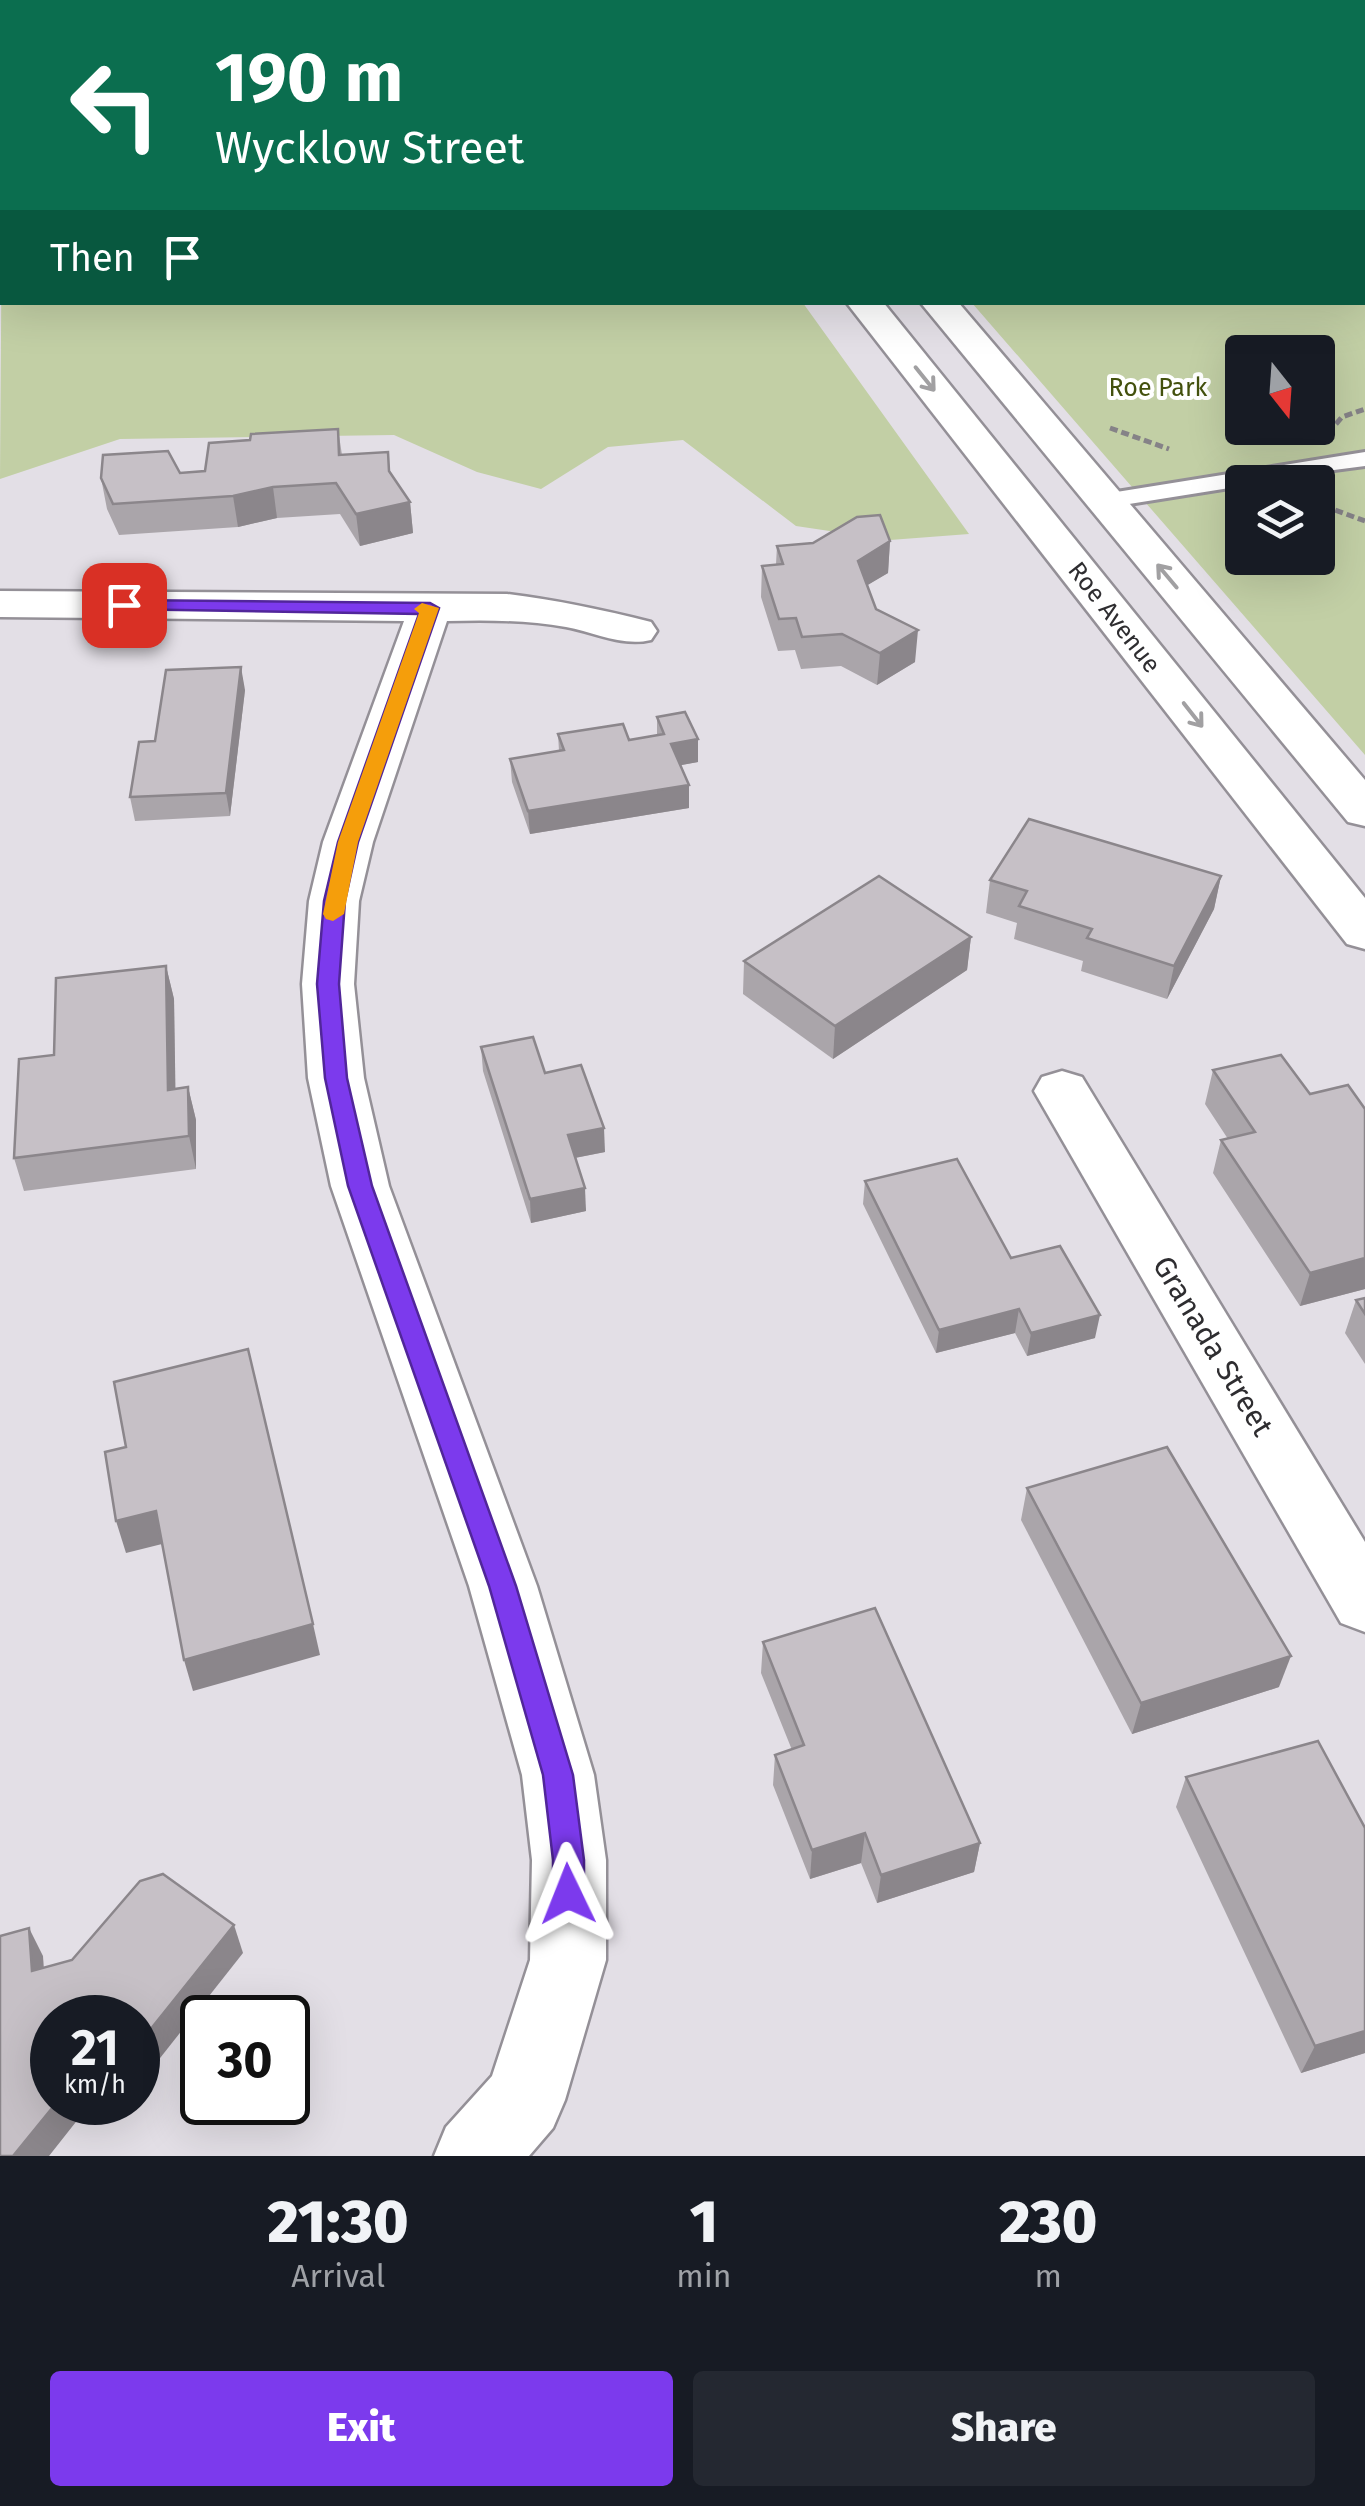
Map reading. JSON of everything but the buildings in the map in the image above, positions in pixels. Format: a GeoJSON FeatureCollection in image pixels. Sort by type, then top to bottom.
{"type":"FeatureCollection","features":[{"type":"Feature","properties":{"kind":"street","name":"Roe Avenue"},"geometry":{"type":"LineString","coordinates":[[866,305],[1365,932]]}},
{"type":"Feature","properties":{"kind":"street"},"geometry":{"type":"LineString","coordinates":[[940,305],[1365,812]]}},
{"type":"Feature","properties":{"kind":"street"},"geometry":{"type":"LineString","coordinates":[[1025,504],[1104,502]]}},
{"type":"Feature","properties":{"kind":"street"},"geometry":{"type":"LineString","coordinates":[[0,604],[508,607],[566,614],[635,631]]}},
{"type":"Feature","properties":{"kind":"street"},"geometry":{"type":"LineString","coordinates":[[430,608],[348,842],[334,901],[328,984],[336,1078],[360,1186],[502,1586],[558,1775],[569,1860],[568,1960],[525,2100],[475,2156]]}},
{"type":"Feature","properties":{"kind":"street","name":"Granada Street"},"geometry":{"type":"LineString","coordinates":[[1062,1090],[1365,1602]]}},
{"type":"Feature","properties":{"kind":"lane"},"geometry":{"type":"LineString","coordinates":[[1104,502],[1365,460]]}},
{"type":"Feature","properties":{"kind":"path"},"geometry":{"type":"LineString","coordinates":[[1335,511],[1365,522]]}},
{"type":"Feature","properties":{"kind":"green space"},"geometry":{"type":"Polygon","coordinates":[[[1,305],[804,305],[969,534],[890,540],[796,526],[683,440],[608,447],[541,489],[477,472],[394,435],[120,439],[0,479],[1,305]]]}},
{"type":"Feature","properties":{"kind":"green space","name":"Roe Park"},"geometry":{"type":"Polygon","coordinates":[[[974,305],[1365,305],[1365,755],[974,305]]]}},
{"type":"Feature","properties":{"kind":"slow traffic"},"geometry":{"type":"LineString","coordinates":[[333,914],[348,842],[430,608],[422,609]]}},
{"type":"Feature","properties":{"kind":"route"},"geometry":{"type":"LineString","coordinates":[[124,605],[430,608],[348,842],[334,901],[328,984],[336,1078],[360,1186],[502,1586],[558,1775],[569,1860],[568,1894]]}}]}
